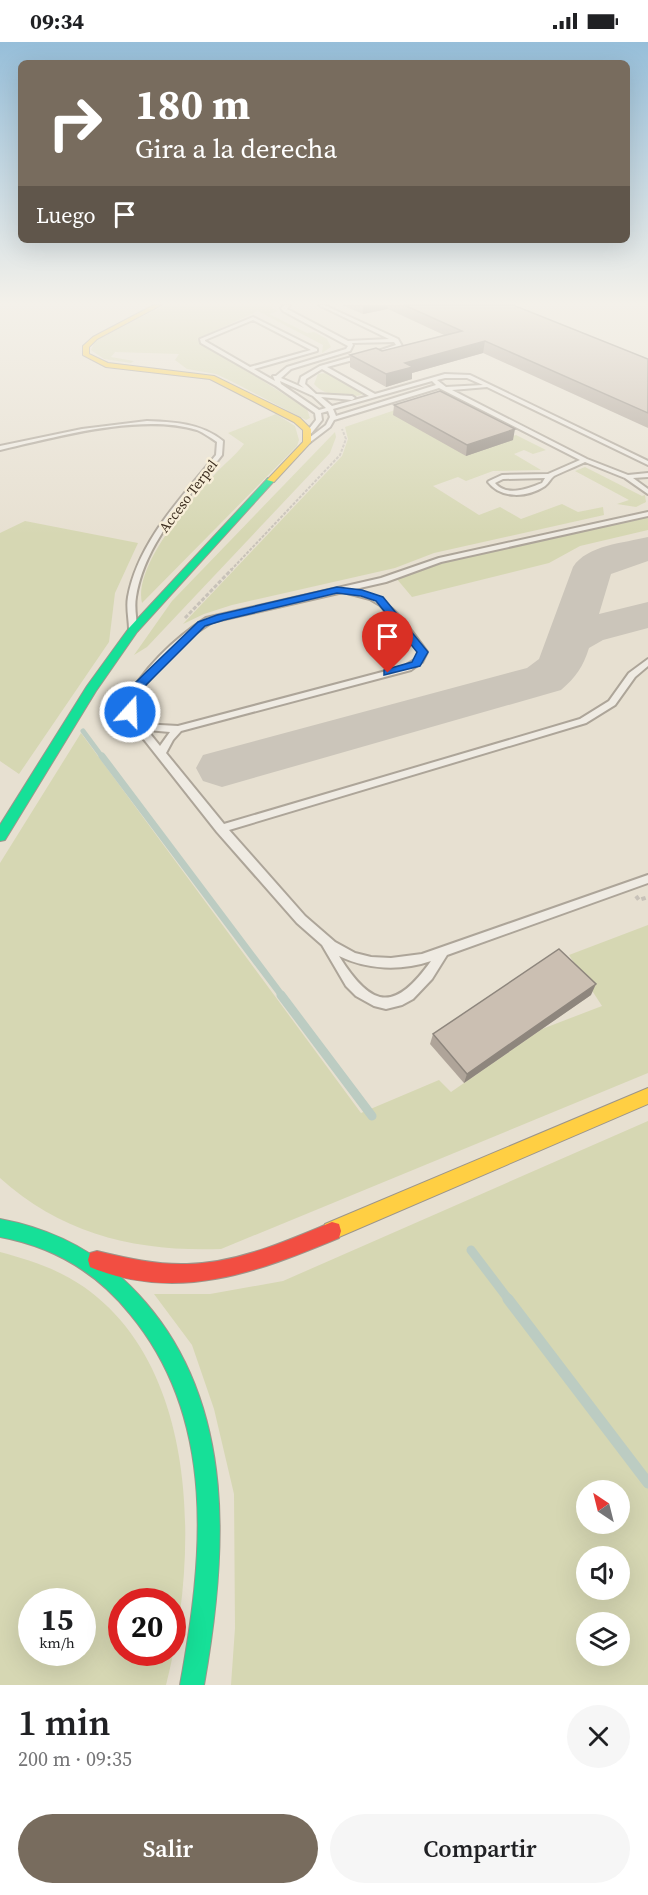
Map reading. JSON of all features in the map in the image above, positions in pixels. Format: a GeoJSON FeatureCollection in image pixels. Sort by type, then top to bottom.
{"type":"FeatureCollection","features":[{"type":"Feature","properties":{"kind":"street"},"geometry":{"type":"LineString","coordinates":[[0,836],[91,689],[133,630],[308,438],[297,420],[221,382]]}},
{"type":"Feature","properties":{"kind":"street"},"geometry":{"type":"LineString","coordinates":[[0,1227],[38,1235],[86,1257],[139,1271],[188,1274],[227,1269],[315,1238],[648,1096]]}},
{"type":"Feature","properties":{"kind":"street"},"geometry":{"type":"LineString","coordinates":[[86,1257],[115,1280],[142,1307],[183,1380],[198,1426],[207,1477],[211,1533],[208,1595],[192,1685]]}},
{"type":"Feature","properties":{"kind":"lane"},"geometry":{"type":"LineString","coordinates":[[278,382],[318,412],[319,420],[308,438]]}},
{"type":"Feature","properties":{"kind":"lane"},"geometry":{"type":"LineString","coordinates":[[278,382],[314,395],[365,399]]}},
{"type":"Feature","properties":{"kind":"lane"},"geometry":{"type":"LineString","coordinates":[[302,382],[330,408],[333,419]]}},
{"type":"Feature","properties":{"kind":"lane"},"geometry":{"type":"LineString","coordinates":[[348,382],[374,396]]}},
{"type":"Feature","properties":{"kind":"lane"},"geometry":{"type":"LineString","coordinates":[[318,412],[423,382]]}},
{"type":"Feature","properties":{"kind":"lane"},"geometry":{"type":"LineString","coordinates":[[435,382],[442,388],[585,460],[627,477],[648,492]]}},
{"type":"Feature","properties":{"kind":"lane"},"geometry":{"type":"LineString","coordinates":[[480,382],[648,463]]}},
{"type":"Feature","properties":{"kind":"lane"},"geometry":{"type":"LineString","coordinates":[[308,438],[328,426],[333,419],[442,388],[491,387]]}},
{"type":"Feature","properties":{"kind":"lane","name":"Acceso Terpel"},"geometry":{"type":"LineString","coordinates":[[0,448],[76,433],[170,422],[191,424],[210,431],[220,441],[219,455],[158,536],[139,568],[131,598],[133,630]]}},
{"type":"Feature","properties":{"kind":"lane"},"geometry":{"type":"LineString","coordinates":[[549,476],[544,484],[519,493],[499,490],[491,482],[502,477],[549,476],[585,460]]}},
{"type":"Feature","properties":{"kind":"lane"},"geometry":{"type":"LineString","coordinates":[[627,477],[648,475]]}},
{"type":"Feature","properties":{"kind":"lane"},"geometry":{"type":"LineString","coordinates":[[648,514],[439,560],[400,575],[220,617],[201,624],[132,696],[130,712],[139,727],[221,829],[309,929],[344,953],[368,961],[393,964],[443,952],[648,879]]}},
{"type":"Feature","properties":{"kind":"lane"},"geometry":{"type":"LineString","coordinates":[[139,727],[178,729],[408,668],[420,660],[423,652],[384,603],[362,593],[337,590]]}},
{"type":"Feature","properties":{"kind":"lane"},"geometry":{"type":"LineString","coordinates":[[221,829],[583,721],[612,703],[632,675],[648,662]]}},
{"type":"Feature","properties":{"kind":"lane"},"geometry":{"type":"LineString","coordinates":[[161,753],[178,729]]}},
{"type":"Feature","properties":{"kind":"lane"},"geometry":{"type":"LineString","coordinates":[[323,940],[358,991],[378,1002],[401,1000],[412,995],[429,976],[443,952]]}},
{"type":"Feature","properties":{"kind":"path"},"geometry":{"type":"LineString","coordinates":[[180,622],[340,455],[346,439],[343,430],[333,419]]}},
{"type":"Feature","properties":{"kind":"green space"},"geometry":{"type":"Polygon","coordinates":[[[232,382],[264,382],[307,409],[310,418],[306,420],[232,382]]]}},
{"type":"Feature","properties":{"kind":"green space"},"geometry":{"type":"Polygon","coordinates":[[[315,382],[343,382],[363,394],[344,397],[330,394],[314,384],[315,382]]]}},
{"type":"Feature","properties":{"kind":"green space"},"geometry":{"type":"Polygon","coordinates":[[[401,408],[509,437],[516,435],[546,450],[533,454],[524,450],[514,454],[541,470],[493,471],[466,481],[458,477],[433,486],[479,515],[500,507],[521,519],[562,504],[578,512],[603,507],[604,515],[434,553],[395,568],[232,605],[183,624],[342,456],[348,439],[345,427],[401,408]]]}},
{"type":"Feature","properties":{"kind":"green space"},"geometry":{"type":"Polygon","coordinates":[[[276,414],[295,426],[299,440],[297,446],[142,603],[142,588],[146,571],[166,534],[205,485],[244,444],[228,433],[276,414]]]}},
{"type":"Feature","properties":{"kind":"green space"},"geometry":{"type":"Polygon","coordinates":[[[335,432],[336,437],[330,453],[147,647],[134,655],[172,601],[335,432]]]}},
{"type":"Feature","properties":{"kind":"green space"},"geometry":{"type":"Polygon","coordinates":[[[585,467],[642,496],[645,495],[646,502],[636,507],[617,504],[629,500],[575,471],[585,467]]]}},
{"type":"Feature","properties":{"kind":"green space"},"geometry":{"type":"Polygon","coordinates":[[[648,516],[648,530],[580,546],[549,563],[412,597],[396,578],[451,560],[648,516]]]}},
{"type":"Feature","properties":{"kind":"green space"},"geometry":{"type":"Polygon","coordinates":[[[25,521],[138,543],[115,593],[109,642],[19,774],[0,761],[0,533],[25,521]]]}},
{"type":"Feature","properties":{"kind":"green space"},"geometry":{"type":"Polygon","coordinates":[[[81,733],[361,1113],[439,1080],[451,1092],[542,1029],[602,1006],[569,955],[648,925],[648,1073],[221,1249],[160,1247],[131,1243],[103,1236],[49,1214],[24,1198],[0,1178],[0,863],[81,733]]]}},
{"type":"Feature","properties":{"kind":"green space"},"geometry":{"type":"Polygon","coordinates":[[[648,1121],[648,1685],[231,1685],[235,1628],[234,1494],[214,1409],[192,1345],[154,1294],[210,1294],[283,1281],[648,1121]]]}},
{"type":"Feature","properties":{"kind":"green space"},"geometry":{"type":"Polygon","coordinates":[[[0,1252],[44,1266],[84,1287],[123,1323],[151,1367],[170,1417],[181,1471],[185,1526],[182,1588],[108,1588],[108,1666],[170,1666],[166,1685],[0,1685],[0,1252]]]}},
{"type":"Feature","properties":{"kind":"building"},"geometry":{"type":"Polygon","coordinates":[[[577,382],[648,382],[648,413],[577,382]]]}},
{"type":"Feature","properties":{"kind":"building"},"geometry":{"type":"Polygon","coordinates":[[[440,391],[515,429],[467,445],[394,405],[440,391]]]}},
{"type":"Feature","properties":{"kind":"building"},"geometry":{"type":"Polygon","coordinates":[[[559,949],[596,984],[467,1074],[433,1034],[559,949]]]}},
{"type":"Feature","properties":{"kind":"waterway"},"geometry":{"type":"LineString","coordinates":[[83,731],[103,758]]}},
{"type":"Feature","properties":{"kind":"waterway"},"geometry":{"type":"LineString","coordinates":[[102,756],[283,997]]}},
{"type":"Feature","properties":{"kind":"waterway"},"geometry":{"type":"LineString","coordinates":[[281,995],[372,1116]]}},
{"type":"Feature","properties":{"kind":"waterway"},"geometry":{"type":"LineString","coordinates":[[471,1250],[509,1300]]}},
{"type":"Feature","properties":{"kind":"waterway"},"geometry":{"type":"LineString","coordinates":[[508,1299],[648,1483]]}},
{"type":"Feature","properties":{"kind":"taxiway"},"geometry":{"type":"LineString","coordinates":[[222,768],[544,679],[560,666],[593,567],[612,558],[648,549]]}},
{"type":"Feature","properties":{"kind":"taxiway"},"geometry":{"type":"LineString","coordinates":[[569,640],[587,631],[648,615]]}},
{"type":"Feature","properties":{"kind":"traffic: fast"},"geometry":{"type":"LineString","coordinates":[[0,836],[91,689],[133,630],[271,480]]}},
{"type":"Feature","properties":{"kind":"traffic: fast"},"geometry":{"type":"LineString","coordinates":[[0,1228],[35,1236],[67,1249],[110,1278],[157,1331],[181,1376],[198,1425],[207,1476],[209,1529],[207,1582],[192,1685]]}},
{"type":"Feature","properties":{"kind":"traffic: slow"},"geometry":{"type":"LineString","coordinates":[[221,382],[297,420],[307,429],[307,442],[271,480]]}},
{"type":"Feature","properties":{"kind":"traffic: slow"},"geometry":{"type":"LineString","coordinates":[[332,1231],[648,1096]]}},
{"type":"Feature","properties":{"kind":"traffic: jam"},"geometry":{"type":"LineString","coordinates":[[97,1260],[153,1272],[205,1273],[261,1259],[332,1231]]}},
{"type":"Feature","properties":{"kind":"route"},"geometry":{"type":"LineString","coordinates":[[130,712],[129,704],[139,686],[201,624],[220,617],[337,590],[362,593],[379,599],[423,652],[416,664],[388,673]]}}]}
